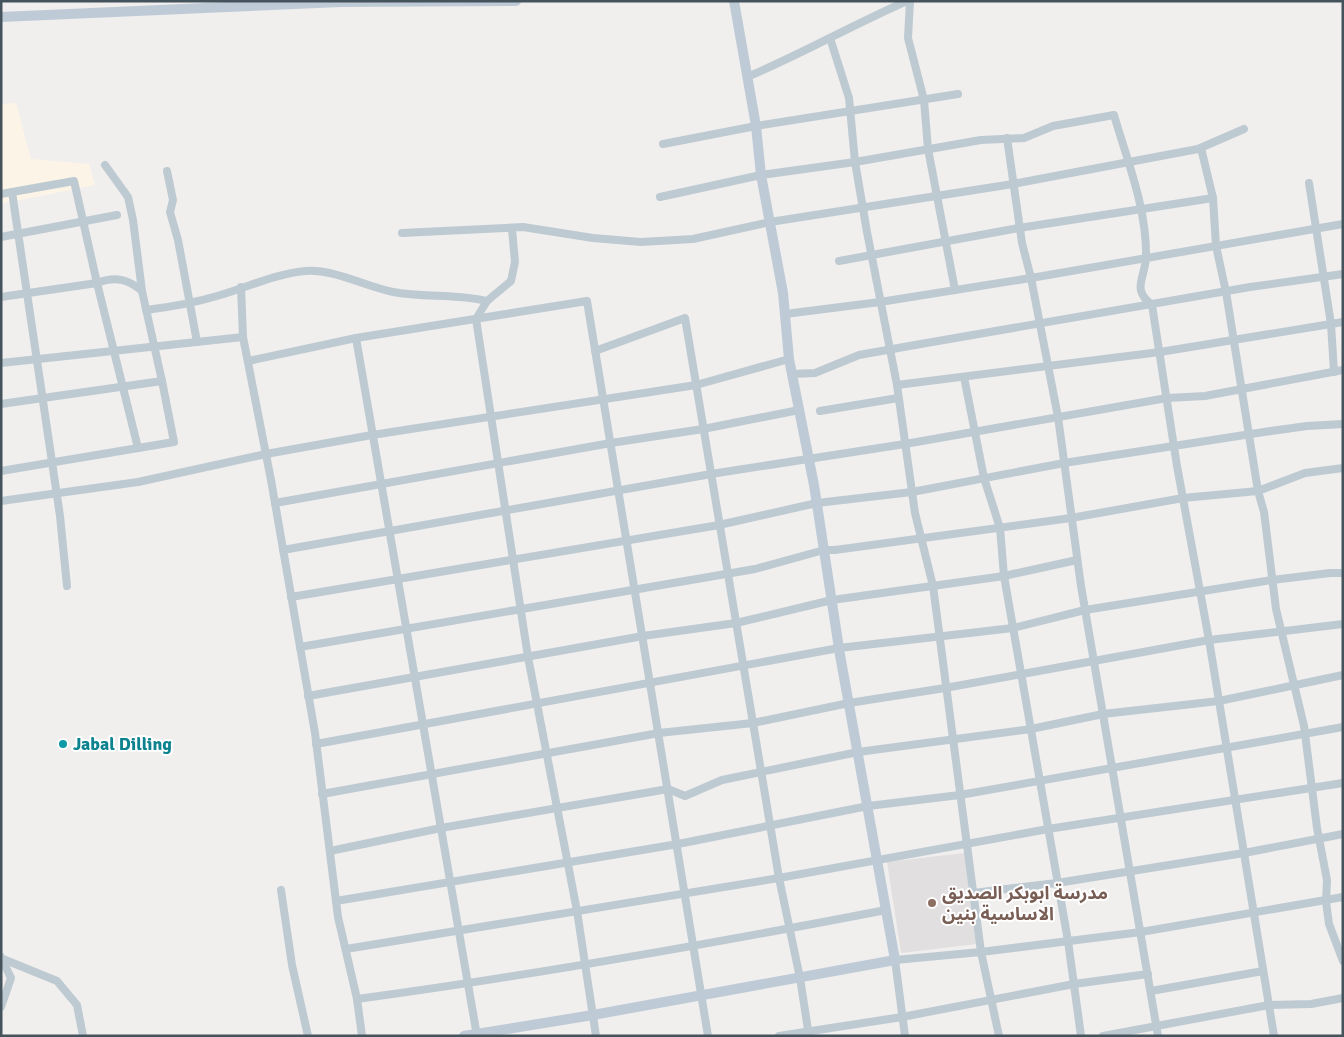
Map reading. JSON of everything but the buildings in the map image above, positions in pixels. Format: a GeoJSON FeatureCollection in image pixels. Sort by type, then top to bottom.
{"type":"FeatureCollection","features":[{"type":"Feature","properties":{"kind":"street"},"geometry":{"type":"LineString","coordinates":[[1,17],[341,2],[516,1]]}},
{"type":"Feature","properties":{"kind":"street"},"geometry":{"type":"LineString","coordinates":[[734,1],[756,126],[761,176],[785,314],[789,359],[817,503],[839,648],[895,960],[904,1036]]}},
{"type":"Feature","properties":{"kind":"street"},"geometry":{"type":"LineString","coordinates":[[747,78],[801,54],[849,26],[908,1],[908,38],[924,100],[928,149],[955,290]]}},
{"type":"Feature","properties":{"kind":"street"},"geometry":{"type":"LineString","coordinates":[[830,38],[849,98],[855,162],[897,385],[912,492],[934,586],[938,637],[981,952],[999,1036]]}},
{"type":"Feature","properties":{"kind":"street"},"geometry":{"type":"LineString","coordinates":[[663,144],[756,126],[958,94]]}},
{"type":"Feature","properties":{"kind":"street"},"geometry":{"type":"LineString","coordinates":[[660,196],[761,176],[981,140],[1024,138],[1053,126],[1114,115],[1140,209],[1146,257],[1140,288],[1144,298],[1152,305],[1174,446],[1209,640],[1274,1036]]}},
{"type":"Feature","properties":{"kind":"street"},"geometry":{"type":"LineString","coordinates":[[402,233],[523,227],[593,238],[641,242],[693,239],[770,222],[1013,184],[1201,148],[1244,130]]}},
{"type":"Feature","properties":{"kind":"street"},"geometry":{"type":"LineString","coordinates":[[1007,138],[1020,228],[1058,417],[1085,610],[1158,1036]]}},
{"type":"Feature","properties":{"kind":"street"},"geometry":{"type":"LineString","coordinates":[[1201,148],[1213,198],[1216,246],[1243,388],[1258,491],[1264,512],[1272,580],[1281,630],[1306,736],[1319,838],[1327,880],[1326,902],[1329,924],[1343,962]]}},
{"type":"Feature","properties":{"kind":"street"},"geometry":{"type":"LineString","coordinates":[[1,471],[174,442],[142,291],[133,220],[128,197],[105,165]]}},
{"type":"Feature","properties":{"kind":"street"},"geometry":{"type":"LineString","coordinates":[[167,170],[173,200],[170,212],[178,240],[197,342]]}},
{"type":"Feature","properties":{"kind":"street"},"geometry":{"type":"LineString","coordinates":[[1,194],[74,181],[112,351],[138,448]]}},
{"type":"Feature","properties":{"kind":"street"},"geometry":{"type":"LineString","coordinates":[[1309,183],[1322,277],[1331,324],[1334,372]]}},
{"type":"Feature","properties":{"kind":"street"},"geometry":{"type":"LineString","coordinates":[[12,192],[57,493],[67,586]]}},
{"type":"Feature","properties":{"kind":"street"},"geometry":{"type":"LineString","coordinates":[[839,261],[1020,228],[1213,198]]}},
{"type":"Feature","properties":{"kind":"street"},"geometry":{"type":"LineString","coordinates":[[1,237],[117,215]]}},
{"type":"Feature","properties":{"kind":"street"},"geometry":{"type":"LineString","coordinates":[[785,314],[880,302],[1031,278],[1343,224]]}},
{"type":"Feature","properties":{"kind":"street"},"geometry":{"type":"LineString","coordinates":[[512,229],[515,262],[512,281],[488,301],[476,319],[536,704],[577,911],[596,1036]]}},
{"type":"Feature","properties":{"kind":"street"},"geometry":{"type":"LineString","coordinates":[[146,310],[190,304],[241,287],[304,271],[328,272],[394,292],[431,296],[467,296],[488,301]]}},
{"type":"Feature","properties":{"kind":"street"},"geometry":{"type":"LineString","coordinates":[[792,374],[814,373],[859,355],[1226,292],[1343,274]]}},
{"type":"Feature","properties":{"kind":"street"},"geometry":{"type":"LineString","coordinates":[[1,297],[117,278],[132,282],[142,291]]}},
{"type":"Feature","properties":{"kind":"street"},"geometry":{"type":"LineString","coordinates":[[241,287],[243,337],[300,647],[316,744],[336,901],[357,999],[362,1036]]}},
{"type":"Feature","properties":{"kind":"street"},"geometry":{"type":"LineString","coordinates":[[248,361],[356,338],[587,301],[678,844],[708,1036]]}},
{"type":"Feature","properties":{"kind":"street"},"geometry":{"type":"LineString","coordinates":[[596,351],[685,318],[779,878],[800,978],[809,1033]]}},
{"type":"Feature","properties":{"kind":"street"},"geometry":{"type":"LineString","coordinates":[[897,385],[1160,352],[1343,322]]}},
{"type":"Feature","properties":{"kind":"street"},"geometry":{"type":"LineString","coordinates":[[1,363],[243,337]]}},
{"type":"Feature","properties":{"kind":"street"},"geometry":{"type":"LineString","coordinates":[[356,338],[477,1035]]}},
{"type":"Feature","properties":{"kind":"street"},"geometry":{"type":"LineString","coordinates":[[1,501],[138,482],[266,454],[372,435],[696,384],[789,359]]}},
{"type":"Feature","properties":{"kind":"street"},"geometry":{"type":"LineString","coordinates":[[283,550],[711,474],[904,444],[1166,398],[1205,396],[1343,370]]}},
{"type":"Feature","properties":{"kind":"street"},"geometry":{"type":"LineString","coordinates":[[964,377],[984,478],[1000,528],[1004,576],[1068,941],[1081,1036]]}},
{"type":"Feature","properties":{"kind":"street"},"geometry":{"type":"LineString","coordinates":[[1,404],[162,381]]}},
{"type":"Feature","properties":{"kind":"street"},"geometry":{"type":"LineString","coordinates":[[820,411],[898,398]]}},
{"type":"Feature","properties":{"kind":"street"},"geometry":{"type":"LineString","coordinates":[[275,503],[703,429],[799,410]]}},
{"type":"Feature","properties":{"kind":"street"},"geometry":{"type":"LineString","coordinates":[[291,597],[719,525],[817,503],[912,492],[1064,463],[1249,434],[1307,426],[1343,424]]}},
{"type":"Feature","properties":{"kind":"street"},"geometry":{"type":"LineString","coordinates":[[300,647],[755,568],[824,550],[922,539],[1071,518],[1183,498],[1258,491],[1305,473],[1343,468]]}},
{"type":"Feature","properties":{"kind":"street"},"geometry":{"type":"LineString","coordinates":[[308,696],[643,636],[736,623],[832,600],[1004,576],[1077,560]]}},
{"type":"Feature","properties":{"kind":"street"},"geometry":{"type":"LineString","coordinates":[[316,744],[839,648],[1013,628],[1085,610],[1272,580],[1330,573],[1343,574]]}},
{"type":"Feature","properties":{"kind":"street"},"geometry":{"type":"LineString","coordinates":[[322,794],[659,733],[753,723],[849,703],[1094,662],[1209,640],[1343,624]]}},
{"type":"Feature","properties":{"kind":"street"},"geometry":{"type":"LineString","coordinates":[[330,850],[441,828],[668,789],[686,796],[722,780],[761,774],[858,752],[1031,728],[1103,714],[1219,701],[1343,675]]}},
{"type":"Feature","properties":{"kind":"street"},"geometry":{"type":"LineString","coordinates":[[336,901],[678,844],[868,806],[960,795],[1040,782],[1112,767],[1306,736],[1343,727]]}},
{"type":"Feature","properties":{"kind":"street"},"geometry":{"type":"LineString","coordinates":[[346,949],[459,932],[779,878],[1048,830],[1343,783]]}},
{"type":"Feature","properties":{"kind":"street"},"geometry":{"type":"LineString","coordinates":[[973,893],[1058,883],[1244,853],[1343,834]]}},
{"type":"Feature","properties":{"kind":"street"},"geometry":{"type":"LineString","coordinates":[[281,890],[292,965],[308,1036]]}},
{"type":"Feature","properties":{"kind":"street"},"geometry":{"type":"LineString","coordinates":[[464,1036],[702,996],[895,960],[981,952],[1141,932],[1326,902],[1343,897]]}},
{"type":"Feature","properties":{"kind":"street"},"geometry":{"type":"LineString","coordinates":[[357,999],[467,984],[694,948],[886,910]]}},
{"type":"Feature","properties":{"kind":"street"},"geometry":{"type":"LineString","coordinates":[[1,1007],[11,978],[2,958]]}},
{"type":"Feature","properties":{"kind":"street"},"geometry":{"type":"LineString","coordinates":[[2,958],[57,981],[77,1005],[83,1036]]}},
{"type":"Feature","properties":{"kind":"street"},"geometry":{"type":"LineString","coordinates":[[1151,991],[1264,972]]}},
{"type":"Feature","properties":{"kind":"street"},"geometry":{"type":"LineString","coordinates":[[779,1036],[809,1033],[902,1017],[1074,984],[1148,974]]}},
{"type":"Feature","properties":{"kind":"street"},"geometry":{"type":"LineString","coordinates":[[1104,1036],[1269,1005],[1311,1004],[1343,998]]}},
{"type":"Feature","properties":{"kind":"shaded area"},"geometry":{"type":"Polygon","coordinates":[[[16,103],[31,159],[89,164],[95,185],[1,204],[1,104],[16,103]]]}},
{"type":"Feature","properties":{"kind":"shaded area","name":"مدرسة ابوبكر الصديق الاساسية بنين"},"geometry":{"type":"Polygon","coordinates":[[[964,853],[977,944],[901,953],[887,862],[964,853]]]}},
{"type":"Feature","properties":{"kind":"place","name":"Jabal Dilling"},"geometry":{"type":"Point","coordinates":[63,744]}},
{"type":"Feature","properties":{"kind":"place","name":"مدرسة ابوبكر الصديق الاساسية بنين"},"geometry":{"type":"Point","coordinates":[932,903]}}]}
